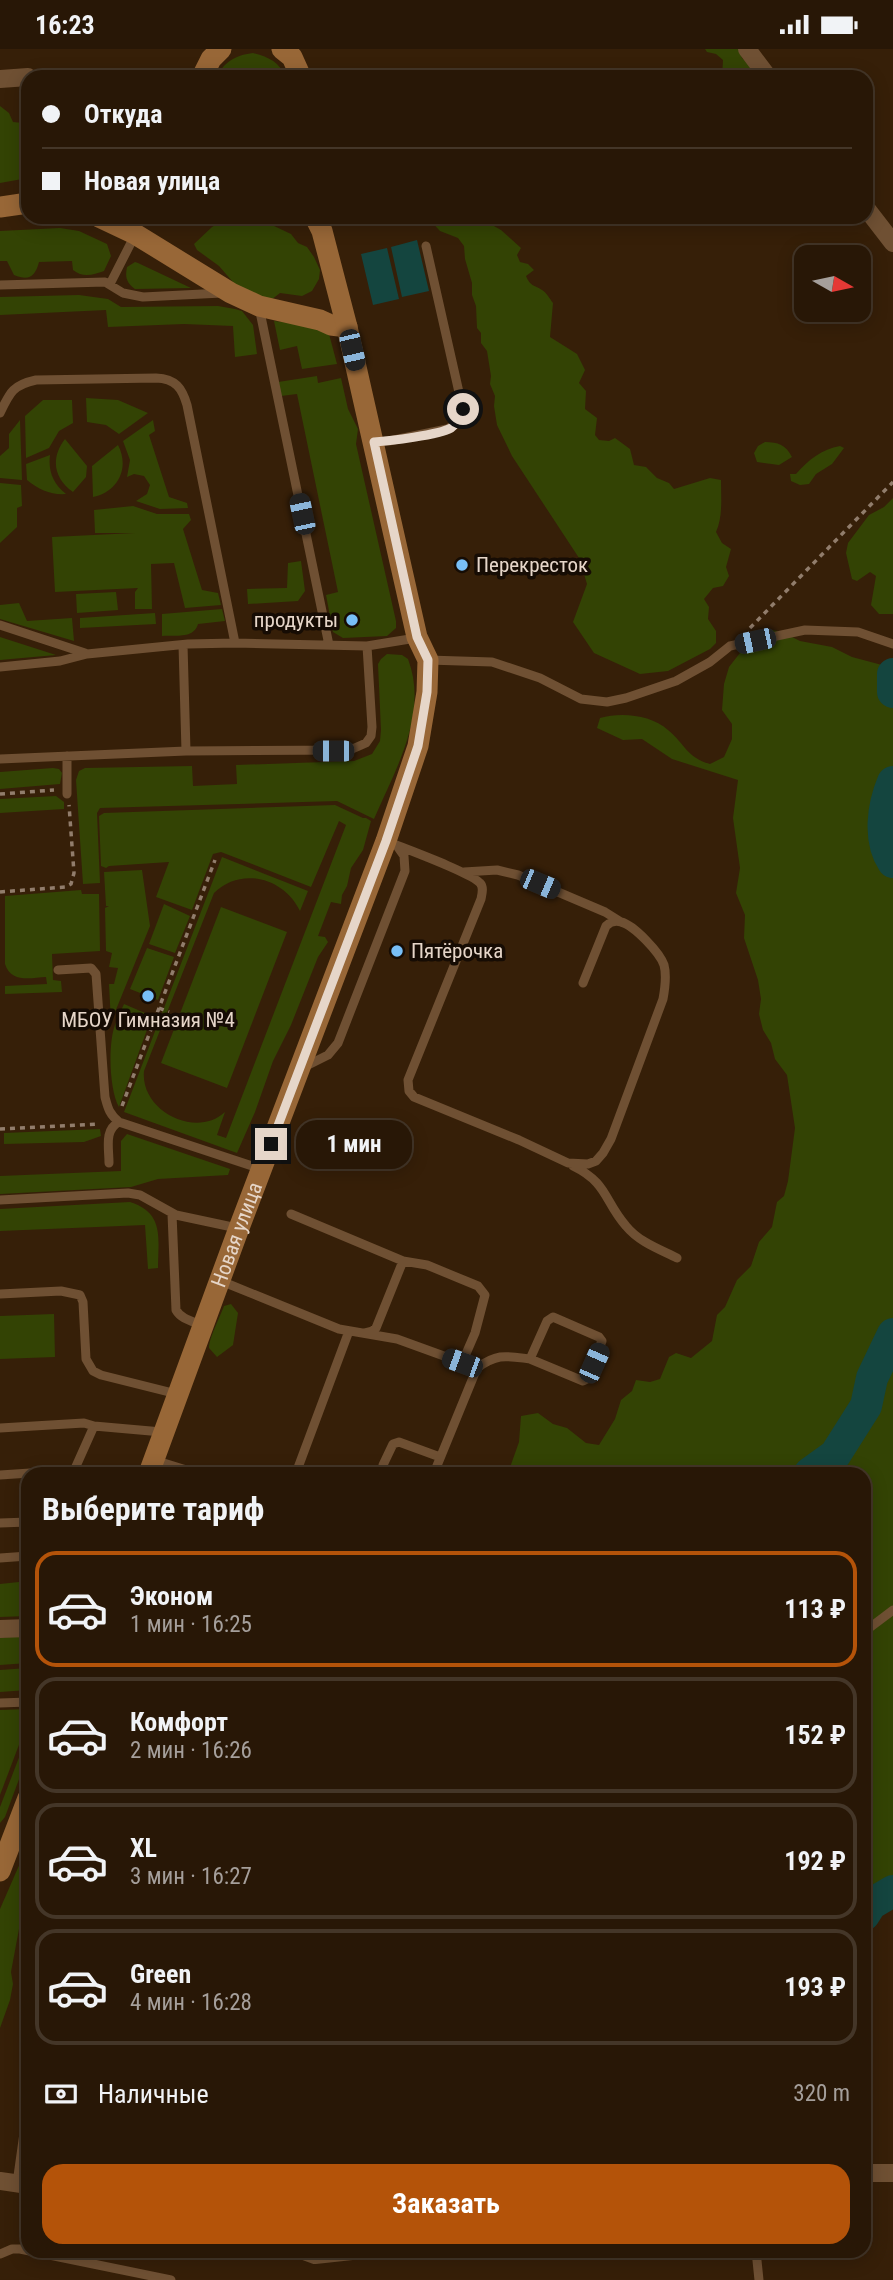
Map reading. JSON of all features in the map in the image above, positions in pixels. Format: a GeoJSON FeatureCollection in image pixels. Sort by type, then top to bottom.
{"type":"FeatureCollection","features":[{"type":"Feature","properties":{"kind":"street"},"geometry":{"type":"LineString","coordinates":[[206,70],[211,59],[221,49]]}},
{"type":"Feature","properties":{"kind":"street"},"geometry":{"type":"LineString","coordinates":[[747,49],[763,70]]}},
{"type":"Feature","properties":{"kind":"street"},"geometry":{"type":"LineString","coordinates":[[291,52],[298,70]]}},
{"type":"Feature","properties":{"kind":"street"},"geometry":{"type":"LineString","coordinates":[[0,79],[21,78]]}},
{"type":"Feature","properties":{"kind":"street"},"geometry":{"type":"LineString","coordinates":[[0,207],[21,204]]}},
{"type":"Feature","properties":{"kind":"street"},"geometry":{"type":"LineString","coordinates":[[873,217],[893,243]]}},
{"type":"Feature","properties":{"kind":"street"},"geometry":{"type":"LineString","coordinates":[[114,224],[135,234],[231,293],[259,306],[347,327]]}},
{"type":"Feature","properties":{"kind":"street","name":"Новая улица"},"geometry":{"type":"LineString","coordinates":[[151,1467],[299,1069],[391,843],[418,746],[427,692],[428,660],[417,637],[347,327],[318,224]]}},
{"type":"Feature","properties":{"kind":"street"},"geometry":{"type":"LineString","coordinates":[[0,1629],[21,1628]]}},
{"type":"Feature","properties":{"kind":"street"},"geometry":{"type":"LineString","coordinates":[[0,1871],[21,1816]]}},
{"type":"Feature","properties":{"kind":"street"},"geometry":{"type":"LineString","coordinates":[[871,2172],[893,2173]]}},
{"type":"Feature","properties":{"kind":"lane"},"geometry":{"type":"LineString","coordinates":[[110,284],[135,234]]}},
{"type":"Feature","properties":{"kind":"lane"},"geometry":{"type":"LineString","coordinates":[[374,442],[447,429],[459,421],[462,415],[463,409],[426,246]]}},
{"type":"Feature","properties":{"kind":"lane"},"geometry":{"type":"LineString","coordinates":[[0,285],[89,282],[110,284],[123,293],[143,297],[231,293]]}},
{"type":"Feature","properties":{"kind":"lane"},"geometry":{"type":"LineString","coordinates":[[259,306],[329,645]]}},
{"type":"Feature","properties":{"kind":"lane"},"geometry":{"type":"LineString","coordinates":[[0,413],[10,392],[21,384],[36,380],[156,378],[178,385],[187,405],[235,643]]}},
{"type":"Feature","properties":{"kind":"lane"},"geometry":{"type":"LineString","coordinates":[[0,625],[87,654]]}},
{"type":"Feature","properties":{"kind":"lane"},"geometry":{"type":"LineString","coordinates":[[428,660],[492,662],[540,678],[581,699],[607,702],[684,677],[730,646],[805,630],[858,632],[893,644]]}},
{"type":"Feature","properties":{"kind":"lane"},"geometry":{"type":"LineString","coordinates":[[0,667],[60,661],[87,654],[183,645],[235,643],[367,646],[417,637]]}},
{"type":"Feature","properties":{"kind":"lane"},"geometry":{"type":"LineString","coordinates":[[183,645],[186,751]]}},
{"type":"Feature","properties":{"kind":"lane"},"geometry":{"type":"LineString","coordinates":[[0,759],[186,751],[333,751],[360,748],[371,736],[372,727],[367,646]]}},
{"type":"Feature","properties":{"kind":"lane"},"geometry":{"type":"LineString","coordinates":[[67,756],[67,794]]}},
{"type":"Feature","properties":{"kind":"lane"},"geometry":{"type":"LineString","coordinates":[[391,843],[462,872],[480,883],[483,893],[408,1080],[409,1091],[414,1097],[587,1172],[598,1182],[625,1225],[637,1237],[677,1258]]}},
{"type":"Feature","properties":{"kind":"lane"},"geometry":{"type":"LineString","coordinates":[[462,872],[497,870],[518,875],[605,912],[637,932],[659,955],[665,974],[663,999],[611,1139],[596,1160],[588,1164],[568,1163]]}},
{"type":"Feature","properties":{"kind":"lane"},"geometry":{"type":"LineString","coordinates":[[583,983],[606,926],[609,922],[621,922]]}},
{"type":"Feature","properties":{"kind":"lane"},"geometry":{"type":"LineString","coordinates":[[58,969],[95,970],[105,1097],[108,1109],[119,1122],[261,1169]]}},
{"type":"Feature","properties":{"kind":"lane"},"geometry":{"type":"LineString","coordinates":[[109,1163],[108,1135],[113,1125],[119,1122]]}},
{"type":"Feature","properties":{"kind":"lane"},"geometry":{"type":"LineString","coordinates":[[0,1200],[128,1193],[139,1195],[172,1214],[239,1228]]}},
{"type":"Feature","properties":{"kind":"lane"},"geometry":{"type":"LineString","coordinates":[[172,1214],[176,1310],[186,1319],[204,1325]]}},
{"type":"Feature","properties":{"kind":"lane"},"geometry":{"type":"LineString","coordinates":[[291,1214],[403,1261],[427,1265],[483,1290],[485,1295],[475,1333],[462,1363]]}},
{"type":"Feature","properties":{"kind":"lane"},"geometry":{"type":"LineString","coordinates":[[362,1333],[376,1328],[403,1261]]}},
{"type":"Feature","properties":{"kind":"lane"},"geometry":{"type":"LineString","coordinates":[[221,1281],[349,1331],[397,1339],[477,1368]]}},
{"type":"Feature","properties":{"kind":"lane"},"geometry":{"type":"LineString","coordinates":[[0,1294],[61,1291],[80,1295],[83,1302],[86,1359],[93,1371],[177,1394]]}},
{"type":"Feature","properties":{"kind":"lane"},"geometry":{"type":"LineString","coordinates":[[436,1467],[477,1368],[501,1355],[530,1359],[583,1381],[587,1379],[602,1341],[599,1337],[552,1317],[547,1321],[530,1359]]}},
{"type":"Feature","properties":{"kind":"lane"},"geometry":{"type":"LineString","coordinates":[[298,1467],[349,1331]]}},
{"type":"Feature","properties":{"kind":"lane"},"geometry":{"type":"LineString","coordinates":[[0,1428],[83,1423],[164,1432]]}},
{"type":"Feature","properties":{"kind":"lane"},"geometry":{"type":"LineString","coordinates":[[76,1467],[94,1426]]}},
{"type":"Feature","properties":{"kind":"lane"},"geometry":{"type":"LineString","coordinates":[[383,1467],[393,1444],[399,1442],[440,1457]]}},
{"type":"Feature","properties":{"kind":"lane"},"geometry":{"type":"LineString","coordinates":[[0,1475],[21,1474]]}},
{"type":"Feature","properties":{"kind":"lane"},"geometry":{"type":"LineString","coordinates":[[0,1523],[21,1522]]}},
{"type":"Feature","properties":{"kind":"lane"},"geometry":{"type":"LineString","coordinates":[[0,1558],[21,1556]]}},
{"type":"Feature","properties":{"kind":"lane"},"geometry":{"type":"LineString","coordinates":[[871,1627],[893,1610]]}},
{"type":"Feature","properties":{"kind":"lane"},"geometry":{"type":"LineString","coordinates":[[0,1703],[21,1702]]}},
{"type":"Feature","properties":{"kind":"lane"},"geometry":{"type":"LineString","coordinates":[[15,2183],[21,2150]]}},
{"type":"Feature","properties":{"kind":"lane"},"geometry":{"type":"LineString","coordinates":[[0,2254],[12,2249],[21,2249]]}},
{"type":"Feature","properties":{"kind":"lane"},"geometry":{"type":"LineString","coordinates":[[64,2258],[171,2280]]}},
{"type":"Feature","properties":{"kind":"lane"},"geometry":{"type":"LineString","coordinates":[[757,2258],[759,2280]]}},
{"type":"Feature","properties":{"kind":"path"},"geometry":{"type":"LineString","coordinates":[[730,646],[764,615],[893,482]]}},
{"type":"Feature","properties":{"kind":"path"},"geometry":{"type":"LineString","coordinates":[[0,794],[58,790],[67,794],[75,873],[71,884],[65,887],[0,892]]}},
{"type":"Feature","properties":{"kind":"path"},"geometry":{"type":"LineString","coordinates":[[0,1129],[119,1122],[121,1108],[215,860]]}},
{"type":"Feature","properties":{"kind":"path"},"geometry":{"type":"LineString","coordinates":[[159,1008],[169,1012]]}},
{"type":"Feature","properties":{"kind":"green space"},"geometry":{"type":"Polygon","coordinates":[[[705,49],[739,49],[742,58],[755,70],[722,70],[723,60],[716,54],[705,49]]]}},
{"type":"Feature","properties":{"kind":"green space"},"geometry":{"type":"Polygon","coordinates":[[[253,53],[264,56],[282,70],[221,70],[242,55],[253,53]]]}},
{"type":"Feature","properties":{"kind":"green space"},"geometry":{"type":"Polygon","coordinates":[[[0,106],[9,113],[13,122],[21,123],[21,179],[0,183],[0,106]]]}},
{"type":"Feature","properties":{"kind":"green space"},"geometry":{"type":"Polygon","coordinates":[[[217,224],[270,224],[291,234],[298,243],[307,247],[314,257],[320,270],[319,279],[312,291],[302,296],[280,293],[271,300],[239,289],[219,266],[197,250],[194,244],[217,224]]]}},
{"type":"Feature","properties":{"kind":"green space"},"geometry":{"type":"Polygon","coordinates":[[[434,224],[490,224],[521,248],[517,255],[520,262],[528,264],[534,270],[526,276],[532,285],[545,292],[553,303],[550,337],[577,354],[585,370],[579,383],[586,391],[585,409],[597,418],[595,435],[599,440],[609,441],[615,438],[630,449],[634,465],[646,467],[674,489],[710,478],[721,480],[721,514],[716,532],[722,543],[731,549],[726,567],[729,576],[723,586],[713,588],[704,599],[709,607],[708,619],[716,631],[716,643],[710,649],[668,671],[640,674],[594,653],[573,622],[587,584],[579,558],[512,456],[497,425],[487,351],[481,343],[481,333],[477,328],[476,306],[464,246],[458,238],[440,231],[434,224]]]}},
{"type":"Feature","properties":{"kind":"green space"},"geometry":{"type":"Polygon","coordinates":[[[60,228],[79,231],[107,244],[111,256],[104,271],[84,275],[73,270],[72,261],[39,262],[36,271],[24,278],[14,275],[7,261],[0,261],[0,231],[60,228]]]}},
{"type":"Feature","properties":{"kind":"green space"},"geometry":{"type":"Polygon","coordinates":[[[135,262],[191,288],[135,289],[128,282],[126,274],[127,267],[135,262]]]}},
{"type":"Feature","properties":{"kind":"green space"},"geometry":{"type":"Polygon","coordinates":[[[79,295],[108,299],[121,307],[218,306],[242,311],[253,325],[257,354],[235,357],[233,326],[184,324],[108,327],[106,310],[0,315],[0,297],[79,295]]]}},
{"type":"Feature","properties":{"kind":"green space"},"geometry":{"type":"Polygon","coordinates":[[[274,321],[317,326],[329,334],[337,364],[302,369],[297,346],[280,350],[274,321]]]}},
{"type":"Feature","properties":{"kind":"green space"},"geometry":{"type":"Polygon","coordinates":[[[317,376],[318,383],[341,378],[348,409],[358,429],[356,444],[396,621],[396,628],[387,636],[343,638],[333,632],[326,595],[338,592],[297,394],[281,396],[278,382],[317,376]]]}},
{"type":"Feature","properties":{"kind":"green space"},"geometry":{"type":"Polygon","coordinates":[[[86,398],[118,400],[148,413],[119,434],[106,425],[87,422],[86,398]]]}},
{"type":"Feature","properties":{"kind":"green space"},"geometry":{"type":"Polygon","coordinates":[[[43,400],[72,400],[73,423],[59,431],[49,448],[26,458],[25,416],[43,400]]]}},
{"type":"Feature","properties":{"kind":"green space"},"geometry":{"type":"Polygon","coordinates":[[[20,420],[22,480],[0,478],[0,456],[9,448],[9,434],[20,420]]]}},
{"type":"Feature","properties":{"kind":"green space"},"geometry":{"type":"Polygon","coordinates":[[[153,420],[155,431],[149,435],[169,497],[187,503],[188,508],[160,509],[136,501],[147,494],[150,485],[144,476],[134,474],[127,477],[130,460],[123,441],[153,420]]]}},
{"type":"Feature","properties":{"kind":"green space"},"geometry":{"type":"Polygon","coordinates":[[[65,439],[87,466],[86,477],[73,492],[62,481],[56,468],[57,453],[65,439]]]}},
{"type":"Feature","properties":{"kind":"green space"},"geometry":{"type":"Polygon","coordinates":[[[765,442],[781,445],[792,457],[779,465],[757,462],[754,453],[758,446],[765,442]]]}},
{"type":"Feature","properties":{"kind":"green space"},"geometry":{"type":"Polygon","coordinates":[[[118,445],[123,462],[119,478],[109,490],[93,497],[92,466],[118,445]]]}},
{"type":"Feature","properties":{"kind":"green space"},"geometry":{"type":"Polygon","coordinates":[[[840,446],[844,448],[832,464],[816,474],[809,484],[800,485],[791,481],[790,474],[796,474],[821,452],[840,446]]]}},
{"type":"Feature","properties":{"kind":"green space"},"geometry":{"type":"Polygon","coordinates":[[[50,455],[52,477],[66,494],[45,491],[27,480],[26,464],[50,455]]]}},
{"type":"Feature","properties":{"kind":"green space"},"geometry":{"type":"Polygon","coordinates":[[[0,483],[21,485],[22,506],[17,508],[17,527],[0,543],[0,483]]]}},
{"type":"Feature","properties":{"kind":"green space"},"geometry":{"type":"Polygon","coordinates":[[[893,498],[893,614],[879,614],[871,605],[876,576],[870,572],[857,581],[852,579],[846,553],[848,543],[869,515],[884,507],[893,498]]]}},
{"type":"Feature","properties":{"kind":"green space"},"geometry":{"type":"Polygon","coordinates":[[[133,506],[157,514],[189,514],[191,520],[183,529],[202,590],[218,593],[221,605],[185,608],[174,563],[151,564],[152,609],[135,609],[135,592],[138,588],[55,592],[52,537],[135,533],[95,533],[94,510],[133,506]]]}},
{"type":"Feature","properties":{"kind":"green space"},"geometry":{"type":"Polygon","coordinates":[[[301,561],[305,591],[298,601],[248,604],[247,589],[287,588],[288,563],[301,561]]]}},
{"type":"Feature","properties":{"kind":"green space"},"geometry":{"type":"Polygon","coordinates":[[[116,592],[118,610],[77,613],[76,594],[116,592]]]}},
{"type":"Feature","properties":{"kind":"green space"},"geometry":{"type":"Polygon","coordinates":[[[19,603],[27,621],[72,618],[74,641],[0,619],[0,605],[19,603]]]}},
{"type":"Feature","properties":{"kind":"green space"},"geometry":{"type":"Polygon","coordinates":[[[222,609],[225,621],[198,624],[193,632],[188,634],[162,636],[162,614],[222,609]]]}},
{"type":"Feature","properties":{"kind":"green space"},"geometry":{"type":"Polygon","coordinates":[[[155,613],[156,624],[80,628],[80,618],[155,613]]]}},
{"type":"Feature","properties":{"kind":"green space"},"geometry":{"type":"Polygon","coordinates":[[[767,629],[782,632],[800,641],[832,647],[852,657],[882,665],[893,682],[893,1880],[871,1894],[871,1467],[510,1467],[519,1442],[521,1416],[538,1413],[553,1424],[567,1428],[586,1443],[599,1445],[615,1419],[621,1400],[632,1391],[636,1380],[650,1382],[660,1379],[669,1357],[676,1353],[691,1358],[712,1341],[717,1315],[725,1307],[737,1280],[751,1266],[759,1242],[772,1227],[777,1202],[784,1196],[795,1128],[787,1075],[775,1059],[771,1043],[763,1030],[759,1014],[761,999],[758,980],[744,938],[745,915],[736,893],[740,868],[733,818],[738,780],[672,759],[642,739],[623,740],[597,728],[600,718],[609,716],[645,718],[668,730],[691,754],[702,761],[710,764],[724,757],[732,739],[732,724],[722,710],[724,684],[729,667],[747,644],[767,629]]]}},
{"type":"Feature","properties":{"kind":"green space"},"geometry":{"type":"Polygon","coordinates":[[[0,637],[56,655],[0,660],[0,637]]]}},
{"type":"Feature","properties":{"kind":"green space"},"geometry":{"type":"Polygon","coordinates":[[[387,654],[402,655],[408,659],[415,700],[407,741],[374,819],[337,801],[100,808],[97,813],[100,883],[83,884],[76,780],[79,771],[85,768],[192,766],[193,786],[237,784],[236,765],[354,761],[372,754],[380,741],[378,664],[387,654]]]}},
{"type":"Feature","properties":{"kind":"green space"},"geometry":{"type":"Polygon","coordinates":[[[53,768],[62,773],[60,784],[0,789],[0,772],[53,768]]]}},
{"type":"Feature","properties":{"kind":"green space"},"geometry":{"type":"Polygon","coordinates":[[[56,796],[64,802],[64,809],[0,813],[0,799],[56,796]]]}},
{"type":"Feature","properties":{"kind":"green space"},"geometry":{"type":"Polygon","coordinates":[[[335,805],[371,821],[363,850],[351,868],[341,904],[331,902],[318,936],[325,937],[328,942],[318,957],[291,1025],[273,1061],[237,1153],[124,1112],[222,857],[308,891],[300,911],[284,890],[261,879],[237,880],[214,893],[144,1071],[145,1085],[151,1098],[160,1109],[172,1117],[200,1123],[213,1120],[225,1112],[217,1135],[226,1138],[346,825],[339,821],[311,887],[221,852],[213,854],[192,910],[156,897],[169,862],[106,868],[101,866],[99,816],[104,813],[335,805]]]}},
{"type":"Feature","properties":{"kind":"green space"},"geometry":{"type":"Polygon","coordinates":[[[142,870],[150,926],[111,1022],[109,984],[114,984],[118,968],[109,967],[112,953],[106,951],[105,908],[109,906],[106,906],[104,872],[142,870]]]}},
{"type":"Feature","properties":{"kind":"green space"},"geometry":{"type":"Polygon","coordinates":[[[81,890],[82,894],[99,894],[100,951],[52,954],[53,980],[61,981],[62,992],[5,994],[5,986],[47,984],[46,977],[16,977],[5,964],[5,896],[81,890]]]}},
{"type":"Feature","properties":{"kind":"green space"},"geometry":{"type":"Polygon","coordinates":[[[164,904],[190,916],[175,953],[149,944],[164,904]]]}},
{"type":"Feature","properties":{"kind":"green space"},"geometry":{"type":"Polygon","coordinates":[[[221,907],[287,932],[227,1088],[161,1063],[221,907]]]}},
{"type":"Feature","properties":{"kind":"green space"},"geometry":{"type":"Polygon","coordinates":[[[147,948],[174,957],[158,1000],[130,989],[147,948]]]}},
{"type":"Feature","properties":{"kind":"green space"},"geometry":{"type":"Polygon","coordinates":[[[124,1004],[152,1016],[119,1107],[111,1078],[111,1054],[113,1033],[124,1004]]]}},
{"type":"Feature","properties":{"kind":"green space"},"geometry":{"type":"Polygon","coordinates":[[[100,1129],[101,1136],[84,1142],[4,1144],[4,1133],[100,1129]]]}},
{"type":"Feature","properties":{"kind":"green space"},"geometry":{"type":"Polygon","coordinates":[[[127,1134],[230,1169],[228,1175],[158,1179],[131,1187],[0,1194],[0,1176],[121,1171],[121,1141],[127,1134]]]}},
{"type":"Feature","properties":{"kind":"green space"},"geometry":{"type":"Polygon","coordinates":[[[130,1202],[149,1213],[154,1220],[158,1237],[158,1268],[148,1269],[145,1225],[0,1231],[0,1209],[130,1202]]]}},
{"type":"Feature","properties":{"kind":"green space"},"geometry":{"type":"Polygon","coordinates":[[[231,1304],[238,1313],[233,1345],[217,1357],[209,1348],[211,1339],[224,1306],[231,1304]]]}},
{"type":"Feature","properties":{"kind":"green space"},"geometry":{"type":"Polygon","coordinates":[[[54,1314],[55,1357],[0,1359],[0,1316],[54,1314]]]}},
{"type":"Feature","properties":{"kind":"green space"},"geometry":{"type":"Polygon","coordinates":[[[21,1582],[21,1616],[0,1617],[0,1584],[21,1582]]]}},
{"type":"Feature","properties":{"kind":"green space"},"geometry":{"type":"Polygon","coordinates":[[[21,1636],[21,1664],[0,1665],[0,1638],[21,1636]]]}},
{"type":"Feature","properties":{"kind":"green space"},"geometry":{"type":"Polygon","coordinates":[[[21,1668],[21,1690],[0,1692],[0,1670],[21,1668]]]}},
{"type":"Feature","properties":{"kind":"green space"},"geometry":{"type":"Polygon","coordinates":[[[21,1709],[21,1740],[0,1795],[0,1710],[21,1709]]]}},
{"type":"Feature","properties":{"kind":"green space"},"geometry":{"type":"Polygon","coordinates":[[[21,1752],[21,1774],[5,1817],[0,1823],[0,1807],[21,1752]]]}},
{"type":"Feature","properties":{"kind":"green space"},"geometry":{"type":"Polygon","coordinates":[[[21,1861],[21,1906],[11,1972],[13,1984],[0,2028],[0,1909],[21,1861]]]}},
{"type":"Feature","properties":{"kind":"water"},"geometry":{"type":"Polygon","coordinates":[[[417,240],[429,291],[402,297],[391,247],[417,240]]]}},
{"type":"Feature","properties":{"kind":"water"},"geometry":{"type":"Polygon","coordinates":[[[387,248],[399,299],[373,305],[361,254],[387,248]]]}},
{"type":"Feature","properties":{"kind":"waterway"},"geometry":{"type":"LineString","coordinates":[[893,674],[893,692]]}},
{"type":"Feature","properties":{"kind":"waterway"},"geometry":{"type":"LineString","coordinates":[[893,782],[884,822],[885,843],[893,862]]}},
{"type":"Feature","properties":{"kind":"waterway"},"geometry":{"type":"LineString","coordinates":[[818,1467],[835,1455],[866,1406],[872,1378],[893,1334]]}},
{"type":"Feature","properties":{"kind":"waterway"},"geometry":{"type":"LineString","coordinates":[[871,1904],[893,1891]]}},
{"type":"Feature","properties":{"kind":"place","name":"Перекресток"},"geometry":{"type":"Point","coordinates":[462,565]}},
{"type":"Feature","properties":{"kind":"place","name":"продукты"},"geometry":{"type":"Point","coordinates":[352,620]}},
{"type":"Feature","properties":{"kind":"place","name":"Пятёрочка"},"geometry":{"type":"Point","coordinates":[397,951]}},
{"type":"Feature","properties":{"kind":"place","name":"МБОУ Гимназия №4"},"geometry":{"type":"Point","coordinates":[148,996]}},
{"type":"Feature","properties":{"kind":"route"},"geometry":{"type":"LineString","coordinates":[[271,1144],[386,841],[418,746],[427,692],[428,660],[417,637],[374,442],[453,427],[459,421],[463,409]]}}]}
